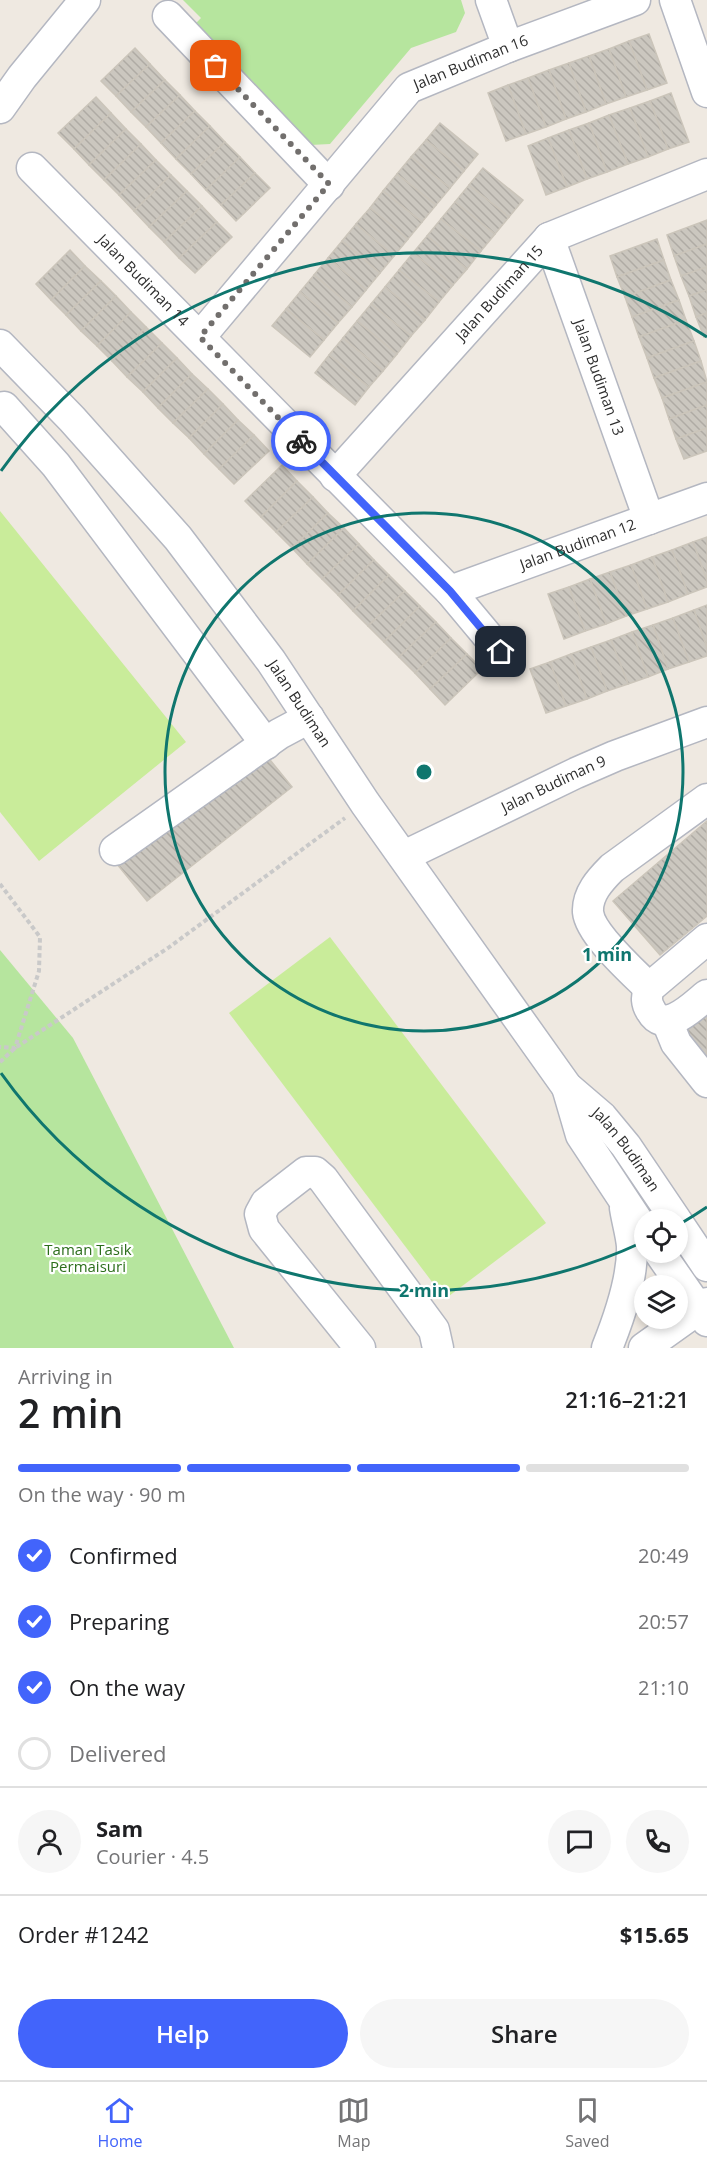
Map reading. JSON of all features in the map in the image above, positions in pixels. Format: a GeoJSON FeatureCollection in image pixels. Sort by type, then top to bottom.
{"type":"FeatureCollection","features":[{"type":"Feature","properties":{"kind":"street"},"geometry":{"type":"LineString","coordinates":[[0,108],[11,83],[85,0]]}},
{"type":"Feature","properties":{"kind":"street"},"geometry":{"type":"LineString","coordinates":[[490,0],[508,47]]}},
{"type":"Feature","properties":{"kind":"street","name":"Jalan Budiman 16"},"geometry":{"type":"LineString","coordinates":[[200,337],[409,88],[508,47],[635,0]]}},
{"type":"Feature","properties":{"kind":"street"},"geometry":{"type":"LineString","coordinates":[[675,0],[707,92]]}},
{"type":"Feature","properties":{"kind":"street"},"geometry":{"type":"LineString","coordinates":[[168,16],[329,184]]}},
{"type":"Feature","properties":{"kind":"street","name":"Jalan Budiman 14"},"geometry":{"type":"LineString","coordinates":[[32,168],[450,591],[501,652]]}},
{"type":"Feature","properties":{"kind":"street","name":"Jalan Budiman 15"},"geometry":{"type":"LineString","coordinates":[[335,476],[549,238],[707,174]]}},
{"type":"Feature","properties":{"kind":"street","name":"Jalan Budiman 13"},"geometry":{"type":"LineString","coordinates":[[549,238],[649,519]]}},
{"type":"Feature","properties":{"kind":"street","name":"Jalan Budiman"},"geometry":{"type":"LineString","coordinates":[[0,345],[72,419],[178,538],[272,661],[365,803],[567,1087],[602,1117],[626,1146],[669,1209]]}},
{"type":"Feature","properties":{"kind":"street"},"geometry":{"type":"LineString","coordinates":[[34,380],[2,409],[56,465],[266,744]]}},
{"type":"Feature","properties":{"kind":"street","name":"Jalan Budiman 12"},"geometry":{"type":"LineString","coordinates":[[450,591],[707,498]]}},
{"type":"Feature","properties":{"kind":"street"},"geometry":{"type":"LineString","coordinates":[[115,850],[279,734],[309,718]]}},
{"type":"Feature","properties":{"kind":"street","name":"Jalan Budiman 9"},"geometry":{"type":"LineString","coordinates":[[404,856],[576,773],[707,722]]}},
{"type":"Feature","properties":{"kind":"street"},"geometry":{"type":"LineString","coordinates":[[649,988],[602,940],[588,912],[591,896],[598,881],[612,868],[707,799]]}},
{"type":"Feature","properties":{"kind":"street"},"geometry":{"type":"LineString","coordinates":[[707,939],[649,988],[646,997],[655,1017],[667,1021],[678,1017],[707,994]]}},
{"type":"Feature","properties":{"kind":"street"},"geometry":{"type":"LineString","coordinates":[[667,1021],[676,1043],[707,1082]]}},
{"type":"Feature","properties":{"kind":"street","name":"Jalan Budiman"},"geometry":{"type":"LineString","coordinates":[[567,1087],[581,1135],[634,1217]]}},
{"type":"Feature","properties":{"kind":"street"},"geometry":{"type":"LineString","coordinates":[[360,1348],[264,1229],[260,1214],[266,1203],[306,1172],[315,1172],[323,1179],[434,1330],[438,1348]]}},
{"type":"Feature","properties":{"kind":"street"},"geometry":{"type":"LineString","coordinates":[[607,1348],[621,1312],[632,1247],[624,1203]]}},
{"type":"Feature","properties":{"kind":"street","name":"Jalan Budiman"},"geometry":{"type":"LineString","coordinates":[[688,1238],[707,1266]]}},
{"type":"Feature","properties":{"kind":"street"},"geometry":{"type":"LineString","coordinates":[[644,1348],[704,1311],[667,1263]]}},
{"type":"Feature","properties":{"kind":"path"},"geometry":{"type":"LineString","coordinates":[[0,1062],[15,1048],[168,948],[365,803]]}},
{"type":"Feature","properties":{"kind":"path"},"geometry":{"type":"LineString","coordinates":[[0,884],[40,937],[39,971],[15,1048]]}},
{"type":"Feature","properties":{"kind":"path"},"geometry":{"type":"LineString","coordinates":[[0,1047],[15,1048]]}},
{"type":"Feature","properties":{"kind":"green space"},"geometry":{"type":"Polygon","coordinates":[[[183,0],[461,0],[465,13],[456,32],[411,48],[330,144],[310,145],[194,25],[201,18],[183,0]]]}},
{"type":"Feature","properties":{"kind":"green space"},"geometry":{"type":"Polygon","coordinates":[[[0,511],[186,742],[39,861],[0,812],[0,511]]]}},
{"type":"Feature","properties":{"kind":"green space"},"geometry":{"type":"Polygon","coordinates":[[[330,937],[546,1223],[445,1299],[229,1013],[330,937]]]}},
{"type":"Feature","properties":{"kind":"green space","name":"Taman Tasik Permaisuri"},"geometry":{"type":"Polygon","coordinates":[[[0,950],[73,1038],[234,1348],[0,1348],[0,950]]]}},
{"type":"Feature","properties":{"kind":"building"},"geometry":{"type":"Polygon","coordinates":[[[649,34],[667,83],[647,90],[629,41],[649,34]]]}},
{"type":"Feature","properties":{"kind":"building"},"geometry":{"type":"Polygon","coordinates":[[[629,41],[647,90],[626,97],[609,49],[629,41]]]}},
{"type":"Feature","properties":{"kind":"building"},"geometry":{"type":"Polygon","coordinates":[[[135,48],[150,64],[116,96],[101,81],[135,48]]]}},
{"type":"Feature","properties":{"kind":"building"},"geometry":{"type":"Polygon","coordinates":[[[609,49],[626,97],[606,104],[589,56],[609,49]]]}},
{"type":"Feature","properties":{"kind":"building"},"geometry":{"type":"Polygon","coordinates":[[[589,56],[606,104],[586,112],[569,63],[589,56]]]}},
{"type":"Feature","properties":{"kind":"building"},"geometry":{"type":"Polygon","coordinates":[[[569,63],[586,112],[566,119],[549,70],[569,63]]]}},
{"type":"Feature","properties":{"kind":"building"},"geometry":{"type":"Polygon","coordinates":[[[150,64],[165,80],[131,112],[116,96],[150,64]]]}},
{"type":"Feature","properties":{"kind":"building"},"geometry":{"type":"Polygon","coordinates":[[[549,70],[566,119],[546,127],[528,78],[549,70]]]}},
{"type":"Feature","properties":{"kind":"building"},"geometry":{"type":"Polygon","coordinates":[[[528,78],[546,127],[526,134],[508,85],[528,78]]]}},
{"type":"Feature","properties":{"kind":"building"},"geometry":{"type":"Polygon","coordinates":[[[165,80],[180,95],[146,127],[131,112],[165,80]]]}},
{"type":"Feature","properties":{"kind":"building"},"geometry":{"type":"Polygon","coordinates":[[[508,85],[526,134],[506,141],[488,93],[508,85]]]}},
{"type":"Feature","properties":{"kind":"building"},"geometry":{"type":"Polygon","coordinates":[[[671,93],[689,142],[668,149],[650,101],[671,93]]]}},
{"type":"Feature","properties":{"kind":"building"},"geometry":{"type":"Polygon","coordinates":[[[180,95],[195,111],[161,143],[146,127],[180,95]]]}},
{"type":"Feature","properties":{"kind":"building"},"geometry":{"type":"Polygon","coordinates":[[[96,97],[111,113],[74,149],[58,133],[96,97]]]}},
{"type":"Feature","properties":{"kind":"building"},"geometry":{"type":"Polygon","coordinates":[[[650,101],[668,149],[648,157],[630,108],[650,101]]]}},
{"type":"Feature","properties":{"kind":"building"},"geometry":{"type":"Polygon","coordinates":[[[630,108],[648,157],[628,164],[609,115],[630,108]]]}},
{"type":"Feature","properties":{"kind":"building"},"geometry":{"type":"Polygon","coordinates":[[[195,111],[210,126],[176,159],[161,143],[195,111]]]}},
{"type":"Feature","properties":{"kind":"building"},"geometry":{"type":"Polygon","coordinates":[[[111,113],[126,129],[89,165],[74,149],[111,113]]]}},
{"type":"Feature","properties":{"kind":"building"},"geometry":{"type":"Polygon","coordinates":[[[609,115],[628,164],[607,172],[589,123],[609,115]]]}},
{"type":"Feature","properties":{"kind":"building"},"geometry":{"type":"Polygon","coordinates":[[[440,123],[478,154],[464,171],[426,140],[440,123]]]}},
{"type":"Feature","properties":{"kind":"building"},"geometry":{"type":"Polygon","coordinates":[[[589,123],[607,172],[587,179],[569,130],[589,123]]]}},
{"type":"Feature","properties":{"kind":"building"},"geometry":{"type":"Polygon","coordinates":[[[210,126],[225,142],[191,174],[176,159],[210,126]]]}},
{"type":"Feature","properties":{"kind":"building"},"geometry":{"type":"Polygon","coordinates":[[[126,129],[141,144],[104,180],[89,165],[126,129]]]}},
{"type":"Feature","properties":{"kind":"building"},"geometry":{"type":"Polygon","coordinates":[[[569,130],[587,179],[567,187],[548,138],[569,130]]]}},
{"type":"Feature","properties":{"kind":"building"},"geometry":{"type":"Polygon","coordinates":[[[548,138],[567,187],[546,195],[528,146],[548,138]]]}},
{"type":"Feature","properties":{"kind":"building"},"geometry":{"type":"Polygon","coordinates":[[[426,140],[464,171],[450,188],[411,157],[426,140]]]}},
{"type":"Feature","properties":{"kind":"building"},"geometry":{"type":"Polygon","coordinates":[[[225,142],[240,157],[206,190],[191,174],[225,142]]]}},
{"type":"Feature","properties":{"kind":"building"},"geometry":{"type":"Polygon","coordinates":[[[141,144],[156,160],[119,195],[104,180],[141,144]]]}},
{"type":"Feature","properties":{"kind":"building"},"geometry":{"type":"Polygon","coordinates":[[[240,157],[255,173],[221,205],[206,190],[240,157]]]}},
{"type":"Feature","properties":{"kind":"building"},"geometry":{"type":"Polygon","coordinates":[[[411,157],[450,188],[436,205],[397,174],[411,157]]]}},
{"type":"Feature","properties":{"kind":"building"},"geometry":{"type":"Polygon","coordinates":[[[156,160],[171,175],[134,211],[119,195],[156,160]]]}},
{"type":"Feature","properties":{"kind":"building"},"geometry":{"type":"Polygon","coordinates":[[[483,168],[523,200],[509,217],[469,185],[483,168]]]}},
{"type":"Feature","properties":{"kind":"building"},"geometry":{"type":"Polygon","coordinates":[[[255,173],[270,188],[236,221],[221,205],[255,173]]]}},
{"type":"Feature","properties":{"kind":"building"},"geometry":{"type":"Polygon","coordinates":[[[397,174],[436,205],[422,222],[383,191],[397,174]]]}},
{"type":"Feature","properties":{"kind":"building"},"geometry":{"type":"Polygon","coordinates":[[[171,175],[187,191],[149,227],[134,211],[171,175]]]}},
{"type":"Feature","properties":{"kind":"building"},"geometry":{"type":"Polygon","coordinates":[[[469,185],[509,217],[495,234],[455,202],[469,185]]]}},
{"type":"Feature","properties":{"kind":"building"},"geometry":{"type":"Polygon","coordinates":[[[187,191],[202,206],[164,242],[149,227],[187,191]]]}},
{"type":"Feature","properties":{"kind":"building"},"geometry":{"type":"Polygon","coordinates":[[[383,191],[422,222],[408,239],[370,208],[383,191]]]}},
{"type":"Feature","properties":{"kind":"building"},"geometry":{"type":"Polygon","coordinates":[[[455,202],[495,234],[481,251],[441,219],[455,202]]]}},
{"type":"Feature","properties":{"kind":"building"},"geometry":{"type":"Polygon","coordinates":[[[202,206],[217,222],[179,258],[164,242],[202,206]]]}},
{"type":"Feature","properties":{"kind":"building"},"geometry":{"type":"Polygon","coordinates":[[[370,208],[408,239],[394,256],[356,224],[370,208]]]}},
{"type":"Feature","properties":{"kind":"building"},"geometry":{"type":"Polygon","coordinates":[[[441,219],[481,251],[467,269],[427,236],[441,219]]]}},
{"type":"Feature","properties":{"kind":"building"},"geometry":{"type":"Polygon","coordinates":[[[707,220],[707,244],[674,256],[667,235],[707,220]]]}},
{"type":"Feature","properties":{"kind":"building"},"geometry":{"type":"Polygon","coordinates":[[[217,222],[232,237],[195,273],[179,258],[217,222]]]}},
{"type":"Feature","properties":{"kind":"building"},"geometry":{"type":"Polygon","coordinates":[[[356,224],[394,256],[380,273],[342,241],[356,224]]]}},
{"type":"Feature","properties":{"kind":"building"},"geometry":{"type":"Polygon","coordinates":[[[427,236],[467,269],[453,285],[413,253],[427,236]]]}},
{"type":"Feature","properties":{"kind":"building"},"geometry":{"type":"Polygon","coordinates":[[[657,239],[664,260],[617,277],[610,256],[657,239]]]}},
{"type":"Feature","properties":{"kind":"building"},"geometry":{"type":"Polygon","coordinates":[[[342,241],[380,273],[366,290],[328,258],[342,241]]]}},
{"type":"Feature","properties":{"kind":"building"},"geometry":{"type":"Polygon","coordinates":[[[707,244],[707,267],[681,276],[674,256],[707,244]]]}},
{"type":"Feature","properties":{"kind":"building"},"geometry":{"type":"Polygon","coordinates":[[[70,250],[85,266],[51,300],[36,284],[70,250]]]}},
{"type":"Feature","properties":{"kind":"building"},"geometry":{"type":"Polygon","coordinates":[[[413,253],[453,285],[439,302],[399,270],[413,253]]]}},
{"type":"Feature","properties":{"kind":"building"},"geometry":{"type":"Polygon","coordinates":[[[328,258],[366,290],[352,307],[314,275],[328,258]]]}},
{"type":"Feature","properties":{"kind":"building"},"geometry":{"type":"Polygon","coordinates":[[[664,260],[671,280],[625,297],[617,277],[664,260]]]}},
{"type":"Feature","properties":{"kind":"building"},"geometry":{"type":"Polygon","coordinates":[[[85,266],[101,281],[66,315],[51,300],[85,266]]]}},
{"type":"Feature","properties":{"kind":"building"},"geometry":{"type":"Polygon","coordinates":[[[707,267],[707,290],[689,296],[681,276],[707,267]]]}},
{"type":"Feature","properties":{"kind":"building"},"geometry":{"type":"Polygon","coordinates":[[[399,270],[439,302],[425,320],[385,287],[399,270]]]}},
{"type":"Feature","properties":{"kind":"building"},"geometry":{"type":"Polygon","coordinates":[[[314,275],[352,307],[338,323],[300,292],[314,275]]]}},
{"type":"Feature","properties":{"kind":"building"},"geometry":{"type":"Polygon","coordinates":[[[671,280],[679,300],[632,317],[625,297],[671,280]]]}},
{"type":"Feature","properties":{"kind":"building"},"geometry":{"type":"Polygon","coordinates":[[[101,281],[116,296],[81,331],[66,315],[101,281]]]}},
{"type":"Feature","properties":{"kind":"building"},"geometry":{"type":"Polygon","coordinates":[[[385,287],[425,320],[411,336],[371,304],[385,287]]]}},
{"type":"Feature","properties":{"kind":"building"},"geometry":{"type":"Polygon","coordinates":[[[707,290],[707,313],[696,317],[689,296],[707,290]]]}},
{"type":"Feature","properties":{"kind":"building"},"geometry":{"type":"Polygon","coordinates":[[[300,292],[338,323],[324,340],[286,309],[300,292]]]}},
{"type":"Feature","properties":{"kind":"building"},"geometry":{"type":"Polygon","coordinates":[[[116,296],[131,312],[97,346],[81,331],[116,296]]]}},
{"type":"Feature","properties":{"kind":"building"},"geometry":{"type":"Polygon","coordinates":[[[679,300],[686,320],[639,337],[632,317],[679,300]]]}},
{"type":"Feature","properties":{"kind":"building"},"geometry":{"type":"Polygon","coordinates":[[[371,304],[411,336],[397,354],[357,321],[371,304]]]}},
{"type":"Feature","properties":{"kind":"building"},"geometry":{"type":"Polygon","coordinates":[[[286,309],[324,340],[310,357],[272,326],[286,309]]]}},
{"type":"Feature","properties":{"kind":"building"},"geometry":{"type":"Polygon","coordinates":[[[131,312],[146,327],[112,361],[97,346],[131,312]]]}},
{"type":"Feature","properties":{"kind":"building"},"geometry":{"type":"Polygon","coordinates":[[[707,313],[707,336],[704,337],[696,317],[707,313]]]}},
{"type":"Feature","properties":{"kind":"building"},"geometry":{"type":"Polygon","coordinates":[[[686,320],[694,341],[647,358],[639,337],[686,320]]]}},
{"type":"Feature","properties":{"kind":"building"},"geometry":{"type":"Polygon","coordinates":[[[357,321],[397,354],[383,371],[343,338],[357,321]]]}},
{"type":"Feature","properties":{"kind":"building"},"geometry":{"type":"Polygon","coordinates":[[[146,327],[162,343],[127,377],[112,361],[146,327]]]}},
{"type":"Feature","properties":{"kind":"building"},"geometry":{"type":"Polygon","coordinates":[[[343,338],[383,371],[369,387],[329,355],[343,338]]]}},
{"type":"Feature","properties":{"kind":"building"},"geometry":{"type":"Polygon","coordinates":[[[694,341],[701,361],[654,378],[647,358],[694,341]]]}},
{"type":"Feature","properties":{"kind":"building"},"geometry":{"type":"Polygon","coordinates":[[[162,343],[177,358],[143,392],[127,377],[162,343]]]}},
{"type":"Feature","properties":{"kind":"building"},"geometry":{"type":"Polygon","coordinates":[[[329,355],[369,387],[355,405],[315,373],[329,355]]]}},
{"type":"Feature","properties":{"kind":"building"},"geometry":{"type":"Polygon","coordinates":[[[177,358],[192,374],[158,408],[143,392],[177,358]]]}},
{"type":"Feature","properties":{"kind":"building"},"geometry":{"type":"Polygon","coordinates":[[[701,361],[707,382],[662,398],[654,378],[701,361]]]}},
{"type":"Feature","properties":{"kind":"building"},"geometry":{"type":"Polygon","coordinates":[[[192,374],[208,389],[173,423],[158,408],[192,374]]]}},
{"type":"Feature","properties":{"kind":"building"},"geometry":{"type":"Polygon","coordinates":[[[707,382],[707,405],[669,419],[662,398],[707,382]]]}},
{"type":"Feature","properties":{"kind":"building"},"geometry":{"type":"Polygon","coordinates":[[[208,389],[223,404],[189,438],[173,423],[208,389]]]}},
{"type":"Feature","properties":{"kind":"building"},"geometry":{"type":"Polygon","coordinates":[[[223,404],[238,420],[204,454],[189,438],[223,404]]]}},
{"type":"Feature","properties":{"kind":"building"},"geometry":{"type":"Polygon","coordinates":[[[707,405],[707,428],[676,439],[669,419],[707,405]]]}},
{"type":"Feature","properties":{"kind":"building"},"geometry":{"type":"Polygon","coordinates":[[[238,420],[254,435],[219,469],[204,454],[238,420]]]}},
{"type":"Feature","properties":{"kind":"building"},"geometry":{"type":"Polygon","coordinates":[[[707,428],[707,451],[684,459],[676,439],[707,428]]]}},
{"type":"Feature","properties":{"kind":"building"},"geometry":{"type":"Polygon","coordinates":[[[254,435],[269,451],[234,484],[219,469],[254,435]]]}},
{"type":"Feature","properties":{"kind":"building"},"geometry":{"type":"Polygon","coordinates":[[[282,465],[297,481],[261,517],[245,501],[282,465]]]}},
{"type":"Feature","properties":{"kind":"building"},"geometry":{"type":"Polygon","coordinates":[[[297,481],[313,497],[276,532],[261,517],[297,481]]]}},
{"type":"Feature","properties":{"kind":"building"},"geometry":{"type":"Polygon","coordinates":[[[313,497],[328,513],[292,548],[276,532],[313,497]]]}},
{"type":"Feature","properties":{"kind":"building"},"geometry":{"type":"Polygon","coordinates":[[[328,513],[344,528],[307,564],[292,548],[328,513]]]}},
{"type":"Feature","properties":{"kind":"building"},"geometry":{"type":"Polygon","coordinates":[[[344,528],[359,544],[322,579],[307,564],[344,528]]]}},
{"type":"Feature","properties":{"kind":"building"},"geometry":{"type":"Polygon","coordinates":[[[707,537],[707,581],[693,542],[707,537]]]}},
{"type":"Feature","properties":{"kind":"building"},"geometry":{"type":"Polygon","coordinates":[[[693,542],[707,587],[688,594],[672,550],[693,542]]]}},
{"type":"Feature","properties":{"kind":"building"},"geometry":{"type":"Polygon","coordinates":[[[359,544],[374,560],[338,595],[322,579],[359,544]]]}},
{"type":"Feature","properties":{"kind":"building"},"geometry":{"type":"Polygon","coordinates":[[[672,550],[688,594],[668,602],[652,557],[672,550]]]}},
{"type":"Feature","properties":{"kind":"building"},"geometry":{"type":"Polygon","coordinates":[[[652,557],[668,602],[647,609],[631,565],[652,557]]]}},
{"type":"Feature","properties":{"kind":"building"},"geometry":{"type":"Polygon","coordinates":[[[374,560],[389,575],[353,611],[338,595],[374,560]]]}},
{"type":"Feature","properties":{"kind":"building"},"geometry":{"type":"Polygon","coordinates":[[[631,565],[647,609],[626,616],[610,572],[631,565]]]}},
{"type":"Feature","properties":{"kind":"building"},"geometry":{"type":"Polygon","coordinates":[[[610,572],[626,616],[606,624],[590,579],[610,572]]]}},
{"type":"Feature","properties":{"kind":"building"},"geometry":{"type":"Polygon","coordinates":[[[389,575],[405,591],[368,626],[353,611],[389,575]]]}},
{"type":"Feature","properties":{"kind":"building"},"geometry":{"type":"Polygon","coordinates":[[[590,579],[606,624],[585,631],[569,587],[590,579]]]}},
{"type":"Feature","properties":{"kind":"building"},"geometry":{"type":"Polygon","coordinates":[[[569,587],[585,631],[564,639],[548,594],[569,587]]]}},
{"type":"Feature","properties":{"kind":"building"},"geometry":{"type":"Polygon","coordinates":[[[405,591],[420,606],[384,642],[368,626],[405,591]]]}},
{"type":"Feature","properties":{"kind":"building"},"geometry":{"type":"Polygon","coordinates":[[[707,605],[707,648],[694,610],[707,605]]]}},
{"type":"Feature","properties":{"kind":"building"},"geometry":{"type":"Polygon","coordinates":[[[420,606],[436,622],[399,657],[384,642],[420,606]]]}},
{"type":"Feature","properties":{"kind":"building"},"geometry":{"type":"Polygon","coordinates":[[[694,610],[707,648],[707,656],[689,662],[673,618],[694,610]]]}},
{"type":"Feature","properties":{"kind":"building"},"geometry":{"type":"Polygon","coordinates":[[[673,618],[689,662],[668,669],[653,625],[673,618]]]}},
{"type":"Feature","properties":{"kind":"building"},"geometry":{"type":"Polygon","coordinates":[[[436,622],[451,638],[415,673],[399,657],[436,622]]]}},
{"type":"Feature","properties":{"kind":"building"},"geometry":{"type":"Polygon","coordinates":[[[653,625],[668,669],[648,677],[632,632],[653,625]]]}},
{"type":"Feature","properties":{"kind":"building"},"geometry":{"type":"Polygon","coordinates":[[[632,632],[648,677],[628,684],[611,640],[632,632]]]}},
{"type":"Feature","properties":{"kind":"building"},"geometry":{"type":"Polygon","coordinates":[[[451,638],[467,654],[430,689],[415,673],[451,638]]]}},
{"type":"Feature","properties":{"kind":"building"},"geometry":{"type":"Polygon","coordinates":[[[611,640],[628,684],[607,691],[591,647],[611,640]]]}},
{"type":"Feature","properties":{"kind":"building"},"geometry":{"type":"Polygon","coordinates":[[[591,647],[607,691],[587,699],[571,654],[591,647]]]}},
{"type":"Feature","properties":{"kind":"building"},"geometry":{"type":"Polygon","coordinates":[[[467,654],[482,669],[445,705],[430,689],[467,654]]]}},
{"type":"Feature","properties":{"kind":"building"},"geometry":{"type":"Polygon","coordinates":[[[571,654],[587,699],[566,706],[550,662],[571,654]]]}},
{"type":"Feature","properties":{"kind":"building"},"geometry":{"type":"Polygon","coordinates":[[[550,662],[566,706],[546,713],[530,669],[550,662]]]}},
{"type":"Feature","properties":{"kind":"building"},"geometry":{"type":"Polygon","coordinates":[[[262,750],[292,787],[147,901],[117,864],[262,750]]]}},
{"type":"Feature","properties":{"kind":"building"},"geometry":{"type":"Polygon","coordinates":[[[707,821],[707,916],[660,955],[613,901],[707,821]]]}},
{"type":"Feature","properties":{"kind":"building"},"geometry":{"type":"Polygon","coordinates":[[[707,1012],[707,1061],[683,1032],[707,1012]]]}},
{"type":"Feature","properties":{"kind":"way so far"},"geometry":{"type":"LineString","coordinates":[[216,66],[329,184],[200,337],[301,441]]}},
{"type":"Feature","properties":{"kind":"route"},"geometry":{"type":"LineString","coordinates":[[301,441],[450,591],[501,652]]}}]}
